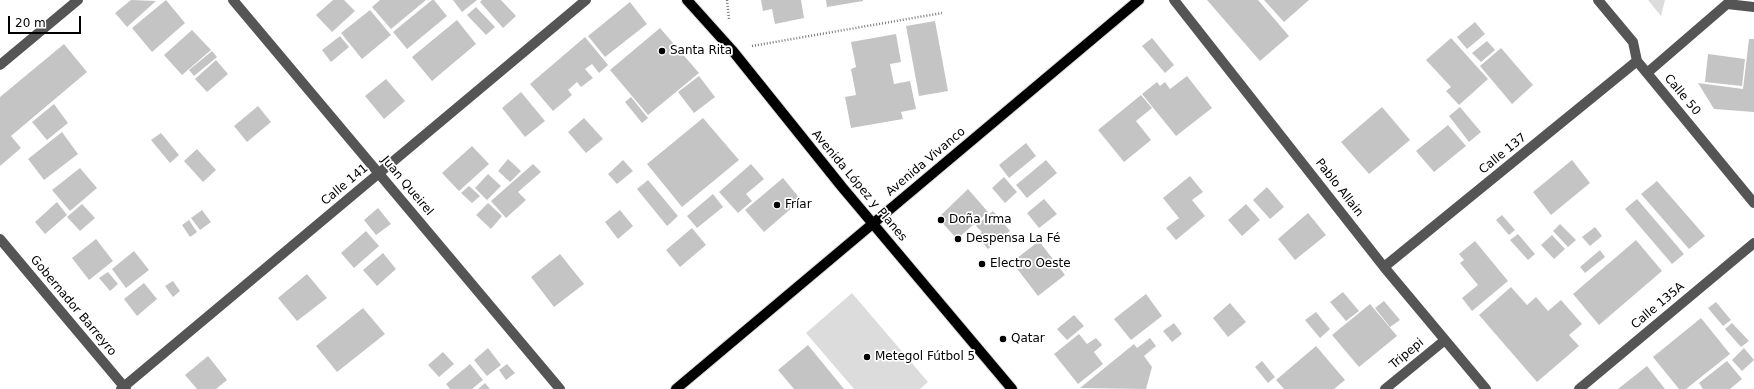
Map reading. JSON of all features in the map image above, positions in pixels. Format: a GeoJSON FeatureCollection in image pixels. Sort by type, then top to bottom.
{"type":"FeatureCollection","features":[{"type":"Feature","properties":{"kind":"main road","name":"Avenida López y Planes"},"geometry":{"type":"LineString","coordinates":[[687,0],[732,50],[873,224],[1012,389]]}},
{"type":"Feature","properties":{"kind":"main road","name":"Avenida Vivanco"},"geometry":{"type":"LineString","coordinates":[[676,389],[1139,0]]}},
{"type":"Feature","properties":{"kind":"street"},"geometry":{"type":"LineString","coordinates":[[0,65],[78,0]]}},
{"type":"Feature","properties":{"kind":"street","name":"Juan Queirel"},"geometry":{"type":"LineString","coordinates":[[233,0],[560,389]]}},
{"type":"Feature","properties":{"kind":"street","name":"Calle 141"},"geometry":{"type":"LineString","coordinates":[[123,388],[586,0]]}},
{"type":"Feature","properties":{"kind":"street","name":"Pablo Allain"},"geometry":{"type":"LineString","coordinates":[[1174,0],[1384,267],[1486,389]]}},
{"type":"Feature","properties":{"kind":"street","name":"Calle 50"},"geometry":{"type":"LineString","coordinates":[[1598,0],[1633,42],[1637,61],[1754,203]]}},
{"type":"Feature","properties":{"kind":"street"},"geometry":{"type":"LineString","coordinates":[[1647,74],[1727,2],[1754,7]]}},
{"type":"Feature","properties":{"kind":"street","name":"Calle 137"},"geometry":{"type":"LineString","coordinates":[[1384,267],[1637,61]]}},
{"type":"Feature","properties":{"kind":"street","name":"Gobernador Barreyro"},"geometry":{"type":"LineString","coordinates":[[0,239],[123,388]]}},
{"type":"Feature","properties":{"kind":"street","name":"Calle 135A"},"geometry":{"type":"LineString","coordinates":[[1579,389],[1754,243]]}},
{"type":"Feature","properties":{"kind":"street","name":"Tripepi"},"geometry":{"type":"LineString","coordinates":[[1385,389],[1445,340]]}},
{"type":"Feature","properties":{"kind":"path"},"geometry":{"type":"LineString","coordinates":[[732,50],[942,13]]}},
{"type":"Feature","properties":{"kind":"shaded area"},"geometry":{"type":"Polygon","coordinates":[[[1648,0],[1665,0],[1661,16],[1648,0]]]}},
{"type":"Feature","properties":{"kind":"shaded area","name":"Metegol Fútbol 5"},"geometry":{"type":"Polygon","coordinates":[[[852,293],[928,382],[920,389],[854,389],[806,333],[852,293]]]}},
{"type":"Feature","properties":{"kind":"building"},"geometry":{"type":"Polygon","coordinates":[[[131,0],[156,1],[127,27],[115,13],[131,0]]]}},
{"type":"Feature","properties":{"kind":"building"},"geometry":{"type":"Polygon","coordinates":[[[166,0],[185,23],[152,52],[132,28],[166,0]]]}},
{"type":"Feature","properties":{"kind":"building"},"geometry":{"type":"Polygon","coordinates":[[[333,0],[344,0],[355,11],[332,32],[316,15],[333,0]]]}},
{"type":"Feature","properties":{"kind":"building"},"geometry":{"type":"Polygon","coordinates":[[[380,0],[426,0],[391,29],[372,7],[380,0]]]}},
{"type":"Feature","properties":{"kind":"building"},"geometry":{"type":"Polygon","coordinates":[[[432,0],[434,0],[447,16],[407,49],[393,32],[432,0]]]}},
{"type":"Feature","properties":{"kind":"building"},"geometry":{"type":"Polygon","coordinates":[[[453,0],[477,0],[462,12],[453,0]]]}},
{"type":"Feature","properties":{"kind":"building"},"geometry":{"type":"Polygon","coordinates":[[[482,0],[501,0],[516,16],[503,28],[480,2],[482,0]]]}},
{"type":"Feature","properties":{"kind":"building"},"geometry":{"type":"Polygon","coordinates":[[[761,0],[801,0],[804,18],[775,24],[772,9],[763,11],[761,0]]]}},
{"type":"Feature","properties":{"kind":"building"},"geometry":{"type":"Polygon","coordinates":[[[826,0],[863,0],[863,1],[827,7],[826,0]]]}},
{"type":"Feature","properties":{"kind":"building"},"geometry":{"type":"Polygon","coordinates":[[[1207,0],[1258,0],[1289,36],[1260,61],[1207,0]]]}},
{"type":"Feature","properties":{"kind":"building"},"geometry":{"type":"Polygon","coordinates":[[[1264,0],[1309,0],[1284,22],[1264,0]]]}},
{"type":"Feature","properties":{"kind":"building"},"geometry":{"type":"Polygon","coordinates":[[[630,2],[647,24],[605,57],[588,36],[630,2]]]}},
{"type":"Feature","properties":{"kind":"building"},"geometry":{"type":"Polygon","coordinates":[[[476,7],[495,27],[486,35],[467,15],[476,7]]]}},
{"type":"Feature","properties":{"kind":"building"},"geometry":{"type":"Polygon","coordinates":[[[370,10],[391,35],[362,59],[341,33],[370,10]]]}},
{"type":"Feature","properties":{"kind":"building"},"geometry":{"type":"Polygon","coordinates":[[[457,20],[476,44],[432,81],[412,57],[457,20]]]}},
{"type":"Feature","properties":{"kind":"building"},"geometry":{"type":"Polygon","coordinates":[[[935,21],[948,91],[919,96],[906,26],[935,21]]]}},
{"type":"Feature","properties":{"kind":"building"},"geometry":{"type":"Polygon","coordinates":[[[1475,22],[1485,34],[1467,49],[1457,37],[1475,22]]]}},
{"type":"Feature","properties":{"kind":"building"},"geometry":{"type":"Polygon","coordinates":[[[660,28],[699,73],[648,115],[610,70],[660,28]]]}},
{"type":"Feature","properties":{"kind":"building"},"geometry":{"type":"Polygon","coordinates":[[[192,30],[211,50],[182,75],[164,55],[192,30]]]}},
{"type":"Feature","properties":{"kind":"building"},"geometry":{"type":"Polygon","coordinates":[[[896,34],[901,62],[890,64],[894,84],[910,81],[916,109],[901,112],[903,119],[851,128],[845,97],[856,95],[851,69],[856,67],[851,42],[896,34]]]}},
{"type":"Feature","properties":{"kind":"building"},"geometry":{"type":"Polygon","coordinates":[[[340,36],[349,47],[331,62],[322,50],[340,36]]]}},
{"type":"Feature","properties":{"kind":"building"},"geometry":{"type":"Polygon","coordinates":[[[585,37],[608,65],[599,73],[592,64],[585,69],[593,78],[581,87],[577,82],[568,90],[572,95],[553,111],[530,84],[585,37]]]}},
{"type":"Feature","properties":{"kind":"building"},"geometry":{"type":"Polygon","coordinates":[[[1152,38],[1174,65],[1165,73],[1142,46],[1152,38]]]}},
{"type":"Feature","properties":{"kind":"building"},"geometry":{"type":"Polygon","coordinates":[[[1451,38],[1488,79],[1459,105],[1446,91],[1451,87],[1426,60],[1451,38]]]}},
{"type":"Feature","properties":{"kind":"building"},"geometry":{"type":"Polygon","coordinates":[[[1749,39],[1754,39],[1754,112],[1714,109],[1698,83],[1743,89],[1749,39]]]}},
{"type":"Feature","properties":{"kind":"building"},"geometry":{"type":"Polygon","coordinates":[[[1487,41],[1495,50],[1481,62],[1472,53],[1487,41]]]}},
{"type":"Feature","properties":{"kind":"building"},"geometry":{"type":"Polygon","coordinates":[[[64,44],[87,72],[11,136],[21,148],[0,166],[0,97],[64,44]]]}},
{"type":"Feature","properties":{"kind":"building"},"geometry":{"type":"Polygon","coordinates":[[[1501,48],[1533,85],[1512,104],[1480,66],[1501,48]]]}},
{"type":"Feature","properties":{"kind":"building"},"geometry":{"type":"Polygon","coordinates":[[[212,51],[217,57],[194,76],[189,70],[212,51]]]}},
{"type":"Feature","properties":{"kind":"building"},"geometry":{"type":"Polygon","coordinates":[[[1708,54],[1745,59],[1742,86],[1705,82],[1708,54]]]}},
{"type":"Feature","properties":{"kind":"building"},"geometry":{"type":"Polygon","coordinates":[[[216,60],[228,74],[207,92],[195,79],[216,60]]]}},
{"type":"Feature","properties":{"kind":"building"},"geometry":{"type":"Polygon","coordinates":[[[699,76],[715,97],[694,113],[678,92],[699,76]]]}},
{"type":"Feature","properties":{"kind":"building"},"geometry":{"type":"Polygon","coordinates":[[[1187,76],[1212,108],[1176,136],[1142,94],[1157,82],[1160,86],[1165,82],[1170,89],[1187,76]]]}},
{"type":"Feature","properties":{"kind":"building"},"geometry":{"type":"Polygon","coordinates":[[[386,79],[405,101],[384,119],[365,96],[386,79]]]}},
{"type":"Feature","properties":{"kind":"building"},"geometry":{"type":"Polygon","coordinates":[[[521,92],[545,121],[525,137],[502,108],[521,92]]]}},
{"type":"Feature","properties":{"kind":"building"},"geometry":{"type":"Polygon","coordinates":[[[1141,95],[1152,108],[1136,121],[1151,140],[1124,162],[1098,130],[1141,95]]]}},
{"type":"Feature","properties":{"kind":"building"},"geometry":{"type":"Polygon","coordinates":[[[631,97],[648,118],[642,123],[625,102],[631,97]]]}},
{"type":"Feature","properties":{"kind":"building"},"geometry":{"type":"Polygon","coordinates":[[[54,104],[68,123],[47,140],[32,122],[54,104]]]}},
{"type":"Feature","properties":{"kind":"building"},"geometry":{"type":"Polygon","coordinates":[[[258,106],[271,122],[247,142],[234,126],[258,106]]]}},
{"type":"Feature","properties":{"kind":"building"},"geometry":{"type":"Polygon","coordinates":[[[1382,107],[1410,140],[1369,174],[1341,142],[1382,107]]]}},
{"type":"Feature","properties":{"kind":"building"},"geometry":{"type":"Polygon","coordinates":[[[1460,107],[1481,132],[1469,142],[1449,116],[1460,107]]]}},
{"type":"Feature","properties":{"kind":"building"},"geometry":{"type":"Polygon","coordinates":[[[584,118],[603,139],[586,153],[568,132],[584,118]]]}},
{"type":"Feature","properties":{"kind":"building"},"geometry":{"type":"Polygon","coordinates":[[[703,118],[739,160],[682,207],[647,164],[703,118]]]}},
{"type":"Feature","properties":{"kind":"building"},"geometry":{"type":"Polygon","coordinates":[[[1448,125],[1466,146],[1434,172],[1416,151],[1448,125]]]}},
{"type":"Feature","properties":{"kind":"building"},"geometry":{"type":"Polygon","coordinates":[[[62,132],[78,154],[44,180],[28,159],[62,132]]]}},
{"type":"Feature","properties":{"kind":"building"},"geometry":{"type":"Polygon","coordinates":[[[161,133],[179,155],[170,163],[151,140],[161,133]]]}},
{"type":"Feature","properties":{"kind":"building"},"geometry":{"type":"Polygon","coordinates":[[[1026,143],[1036,156],[1009,178],[999,165],[1026,143]]]}},
{"type":"Feature","properties":{"kind":"building"},"geometry":{"type":"Polygon","coordinates":[[[472,146],[489,164],[459,191],[442,173],[472,146]]]}},
{"type":"Feature","properties":{"kind":"building"},"geometry":{"type":"Polygon","coordinates":[[[197,149],[216,170],[203,182],[184,161],[197,149]]]}},
{"type":"Feature","properties":{"kind":"building"},"geometry":{"type":"Polygon","coordinates":[[[508,159],[521,171],[510,182],[498,171],[508,159]]]}},
{"type":"Feature","properties":{"kind":"building"},"geometry":{"type":"Polygon","coordinates":[[[623,160],[633,171],[617,184],[608,174],[623,160]]]}},
{"type":"Feature","properties":{"kind":"building"},"geometry":{"type":"Polygon","coordinates":[[[1046,160],[1057,173],[1027,198],[1016,185],[1046,160]]]}},
{"type":"Feature","properties":{"kind":"building"},"geometry":{"type":"Polygon","coordinates":[[[1572,160],[1590,183],[1551,215],[1533,192],[1572,160]]]}},
{"type":"Feature","properties":{"kind":"building"},"geometry":{"type":"Polygon","coordinates":[[[533,164],[541,172],[518,192],[526,200],[506,218],[491,201],[533,164]]]}},
{"type":"Feature","properties":{"kind":"building"},"geometry":{"type":"Polygon","coordinates":[[[751,164],[764,179],[746,194],[752,201],[738,213],[719,192],[751,164]]]}},
{"type":"Feature","properties":{"kind":"building"},"geometry":{"type":"Polygon","coordinates":[[[80,168],[97,188],[70,211],[52,190],[80,168]]]}},
{"type":"Feature","properties":{"kind":"building"},"geometry":{"type":"Polygon","coordinates":[[[488,174],[501,186],[487,200],[475,188],[488,174]]]}},
{"type":"Feature","properties":{"kind":"building"},"geometry":{"type":"Polygon","coordinates":[[[1190,176],[1203,192],[1192,200],[1205,216],[1176,240],[1166,228],[1179,218],[1163,198],[1190,176]]]}},
{"type":"Feature","properties":{"kind":"building"},"geometry":{"type":"Polygon","coordinates":[[[1004,177],[1017,192],[1005,203],[992,188],[1004,177]]]}},
{"type":"Feature","properties":{"kind":"building"},"geometry":{"type":"Polygon","coordinates":[[[783,178],[801,200],[764,232],[745,210],[783,178]]]}},
{"type":"Feature","properties":{"kind":"building"},"geometry":{"type":"Polygon","coordinates":[[[648,180],[678,216],[667,226],[637,189],[648,180]]]}},
{"type":"Feature","properties":{"kind":"building"},"geometry":{"type":"Polygon","coordinates":[[[1657,181],[1705,236],[1689,249],[1641,194],[1657,181]]]}},
{"type":"Feature","properties":{"kind":"building"},"geometry":{"type":"Polygon","coordinates":[[[469,186],[480,196],[472,203],[461,193],[469,186]]]}},
{"type":"Feature","properties":{"kind":"building"},"geometry":{"type":"Polygon","coordinates":[[[1267,187],[1284,207],[1270,219],[1253,200],[1267,187]]]}},
{"type":"Feature","properties":{"kind":"building"},"geometry":{"type":"Polygon","coordinates":[[[968,189],[988,212],[957,239],[938,218],[968,189]]]}},
{"type":"Feature","properties":{"kind":"building"},"geometry":{"type":"Polygon","coordinates":[[[713,194],[723,207],[697,228],[687,216],[713,194]]]}},
{"type":"Feature","properties":{"kind":"building"},"geometry":{"type":"Polygon","coordinates":[[[1044,199],[1057,214],[1039,228],[1027,213],[1044,199]]]}},
{"type":"Feature","properties":{"kind":"building"},"geometry":{"type":"Polygon","coordinates":[[[1637,199],[1684,254],[1672,264],[1625,209],[1637,199]]]}},
{"type":"Feature","properties":{"kind":"building"},"geometry":{"type":"Polygon","coordinates":[[[57,202],[67,215],[45,234],[35,222],[57,202]]]}},
{"type":"Feature","properties":{"kind":"building"},"geometry":{"type":"Polygon","coordinates":[[[488,203],[502,216],[491,229],[476,215],[488,203]]]}},
{"type":"Feature","properties":{"kind":"building"},"geometry":{"type":"Polygon","coordinates":[[[82,204],[95,218],[80,231],[67,217],[82,204]]]}},
{"type":"Feature","properties":{"kind":"building"},"geometry":{"type":"Polygon","coordinates":[[[1246,204],[1260,220],[1242,236],[1228,220],[1246,204]]]}},
{"type":"Feature","properties":{"kind":"building"},"geometry":{"type":"Polygon","coordinates":[[[378,208],[391,224],[376,235],[364,220],[378,208]]]}},
{"type":"Feature","properties":{"kind":"building"},"geometry":{"type":"Polygon","coordinates":[[[202,210],[211,222],[200,230],[191,218],[202,210]]]}},
{"type":"Feature","properties":{"kind":"building"},"geometry":{"type":"Polygon","coordinates":[[[620,210],[633,226],[618,239],[605,222],[620,210]]]}},
{"type":"Feature","properties":{"kind":"building"},"geometry":{"type":"Polygon","coordinates":[[[993,211],[1010,231],[988,249],[977,236],[982,232],[976,226],[993,211]]]}},
{"type":"Feature","properties":{"kind":"building"},"geometry":{"type":"Polygon","coordinates":[[[1308,213],[1326,235],[1295,260],[1278,239],[1308,213]]]}},
{"type":"Feature","properties":{"kind":"building"},"geometry":{"type":"Polygon","coordinates":[[[1502,215],[1515,230],[1509,235],[1496,220],[1502,215]]]}},
{"type":"Feature","properties":{"kind":"building"},"geometry":{"type":"Polygon","coordinates":[[[189,220],[197,232],[190,237],[182,225],[189,220]]]}},
{"type":"Feature","properties":{"kind":"building"},"geometry":{"type":"Polygon","coordinates":[[[1560,224],[1576,240],[1568,247],[1553,231],[1560,224]]]}},
{"type":"Feature","properties":{"kind":"building"},"geometry":{"type":"Polygon","coordinates":[[[1595,227],[1602,236],[1590,246],[1582,237],[1595,227]]]}},
{"type":"Feature","properties":{"kind":"building"},"geometry":{"type":"Polygon","coordinates":[[[692,228],[706,245],[680,267],[666,250],[692,228]]]}},
{"type":"Feature","properties":{"kind":"building"},"geometry":{"type":"Polygon","coordinates":[[[366,231],[379,246],[354,268],[341,253],[366,231]]]}},
{"type":"Feature","properties":{"kind":"building"},"geometry":{"type":"Polygon","coordinates":[[[1518,234],[1535,254],[1528,260],[1510,240],[1518,234]]]}},
{"type":"Feature","properties":{"kind":"building"},"geometry":{"type":"Polygon","coordinates":[[[1552,235],[1565,249],[1554,259],[1541,245],[1552,235]]]}},
{"type":"Feature","properties":{"kind":"building"},"geometry":{"type":"Polygon","coordinates":[[[96,239],[113,261],[89,280],[72,258],[96,239]]]}},
{"type":"Feature","properties":{"kind":"building"},"geometry":{"type":"Polygon","coordinates":[[[1636,240],[1662,271],[1599,325],[1573,294],[1636,240]]]}},
{"type":"Feature","properties":{"kind":"building"},"geometry":{"type":"Polygon","coordinates":[[[1039,241],[1065,275],[1038,296],[1012,262],[1039,241]]]}},
{"type":"Feature","properties":{"kind":"building"},"geometry":{"type":"Polygon","coordinates":[[[1475,241],[1508,281],[1472,311],[1462,298],[1478,285],[1460,263],[1464,260],[1459,254],[1475,241]]]}},
{"type":"Feature","properties":{"kind":"building"},"geometry":{"type":"Polygon","coordinates":[[[1600,250],[1605,257],[1585,273],[1580,267],[1600,250]]]}},
{"type":"Feature","properties":{"kind":"building"},"geometry":{"type":"Polygon","coordinates":[[[134,251],[149,270],[126,288],[112,269],[134,251]]]}},
{"type":"Feature","properties":{"kind":"building"},"geometry":{"type":"Polygon","coordinates":[[[383,253],[396,269],[377,286],[363,270],[383,253]]]}},
{"type":"Feature","properties":{"kind":"building"},"geometry":{"type":"Polygon","coordinates":[[[560,254],[584,284],[554,307],[531,277],[560,254]]]}},
{"type":"Feature","properties":{"kind":"building"},"geometry":{"type":"Polygon","coordinates":[[[108,272],[118,284],[110,291],[99,278],[108,272]]]}},
{"type":"Feature","properties":{"kind":"building"},"geometry":{"type":"Polygon","coordinates":[[[307,274],[327,298],[297,321],[278,298],[307,274]]]}},
{"type":"Feature","properties":{"kind":"building"},"geometry":{"type":"Polygon","coordinates":[[[173,281],[180,291],[173,297],[165,286],[173,281]]]}},
{"type":"Feature","properties":{"kind":"building"},"geometry":{"type":"Polygon","coordinates":[[[144,283],[157,299],[137,316],[124,299],[144,283]]]}},
{"type":"Feature","properties":{"kind":"building"},"geometry":{"type":"Polygon","coordinates":[[[1511,287],[1527,305],[1536,297],[1548,311],[1561,300],[1582,324],[1569,335],[1579,346],[1537,382],[1479,315],[1511,287]]]}},
{"type":"Feature","properties":{"kind":"building"},"geometry":{"type":"Polygon","coordinates":[[[1343,292],[1359,311],[1346,321],[1330,302],[1343,292]]]}},
{"type":"Feature","properties":{"kind":"building"},"geometry":{"type":"Polygon","coordinates":[[[1146,294],[1162,316],[1131,340],[1114,319],[1146,294]]]}},
{"type":"Feature","properties":{"kind":"building"},"geometry":{"type":"Polygon","coordinates":[[[1384,301],[1400,320],[1390,327],[1375,308],[1384,301]]]}},
{"type":"Feature","properties":{"kind":"building"},"geometry":{"type":"Polygon","coordinates":[[[1716,302],[1731,320],[1723,326],[1708,308],[1716,302]]]}},
{"type":"Feature","properties":{"kind":"building"},"geometry":{"type":"Polygon","coordinates":[[[1230,303],[1246,322],[1228,337],[1213,318],[1230,303]]]}},
{"type":"Feature","properties":{"kind":"building"},"geometry":{"type":"Polygon","coordinates":[[[1370,304],[1397,336],[1359,367],[1332,335],[1370,304]]]}},
{"type":"Feature","properties":{"kind":"building"},"geometry":{"type":"Polygon","coordinates":[[[363,308],[385,334],[337,372],[316,346],[363,308]]]}},
{"type":"Feature","properties":{"kind":"building"},"geometry":{"type":"Polygon","coordinates":[[[1316,312],[1330,329],[1320,338],[1305,320],[1316,312]]]}},
{"type":"Feature","properties":{"kind":"building"},"geometry":{"type":"Polygon","coordinates":[[[1074,315],[1084,326],[1067,340],[1057,329],[1074,315]]]}},
{"type":"Feature","properties":{"kind":"building"},"geometry":{"type":"Polygon","coordinates":[[[1701,318],[1730,354],[1686,389],[1679,389],[1653,357],[1701,318]]]}},
{"type":"Feature","properties":{"kind":"building"},"geometry":{"type":"Polygon","coordinates":[[[1174,323],[1182,334],[1172,342],[1163,331],[1174,323]]]}},
{"type":"Feature","properties":{"kind":"building"},"geometry":{"type":"Polygon","coordinates":[[[1732,323],[1749,341],[1741,347],[1725,329],[1732,323]]]}},
{"type":"Feature","properties":{"kind":"building"},"geometry":{"type":"Polygon","coordinates":[[[1079,334],[1087,344],[1096,338],[1102,345],[1094,352],[1103,364],[1078,384],[1054,354],[1079,334]]]}},
{"type":"Feature","properties":{"kind":"building"},"geometry":{"type":"Polygon","coordinates":[[[1150,338],[1156,346],[1144,356],[1152,367],[1146,389],[1080,388],[1134,344],[1137,348],[1150,338]]]}},
{"type":"Feature","properties":{"kind":"building"},"geometry":{"type":"Polygon","coordinates":[[[808,345],[844,389],[794,389],[778,370],[808,345]]]}},
{"type":"Feature","properties":{"kind":"building"},"geometry":{"type":"Polygon","coordinates":[[[1316,346],[1345,380],[1334,389],[1284,389],[1276,380],[1316,346]]]}},
{"type":"Feature","properties":{"kind":"building"},"geometry":{"type":"Polygon","coordinates":[[[488,348],[501,365],[487,376],[474,360],[488,348]]]}},
{"type":"Feature","properties":{"kind":"building"},"geometry":{"type":"Polygon","coordinates":[[[1744,348],[1754,360],[1742,371],[1732,360],[1744,348]]]}},
{"type":"Feature","properties":{"kind":"building"},"geometry":{"type":"Polygon","coordinates":[[[443,352],[454,364],[439,377],[428,365],[443,352]]]}},
{"type":"Feature","properties":{"kind":"building"},"geometry":{"type":"Polygon","coordinates":[[[208,356],[227,380],[216,389],[197,389],[185,375],[208,356]]]}},
{"type":"Feature","properties":{"kind":"building"},"geometry":{"type":"Polygon","coordinates":[[[1262,361],[1275,377],[1268,383],[1255,367],[1262,361]]]}},
{"type":"Feature","properties":{"kind":"building"},"geometry":{"type":"Polygon","coordinates":[[[1727,361],[1742,379],[1730,389],[1703,389],[1699,383],[1727,361]]]}},
{"type":"Feature","properties":{"kind":"building"},"geometry":{"type":"Polygon","coordinates":[[[470,364],[483,380],[472,389],[450,389],[446,384],[470,364]]]}},
{"type":"Feature","properties":{"kind":"building"},"geometry":{"type":"Polygon","coordinates":[[[507,364],[515,373],[506,380],[499,370],[507,364]]]}},
{"type":"Feature","properties":{"kind":"building"},"geometry":{"type":"Polygon","coordinates":[[[1647,366],[1665,389],[1618,389],[1647,366]]]}},
{"type":"Feature","properties":{"kind":"building"},"geometry":{"type":"Polygon","coordinates":[[[485,383],[490,389],[478,389],[485,383]]]}},
{"type":"Feature","properties":{"kind":"place","name":"Santa Rita"},"geometry":{"type":"Point","coordinates":[662,51]}},
{"type":"Feature","properties":{"kind":"place","name":"Fríar"},"geometry":{"type":"Point","coordinates":[777,205]}},
{"type":"Feature","properties":{"kind":"place","name":"Doña Irma"},"geometry":{"type":"Point","coordinates":[941,220]}},
{"type":"Feature","properties":{"kind":"place","name":"Despensa La Fé"},"geometry":{"type":"Point","coordinates":[958,239]}},
{"type":"Feature","properties":{"kind":"place","name":"Electro Oeste"},"geometry":{"type":"Point","coordinates":[982,264]}},
{"type":"Feature","properties":{"kind":"place","name":"Qatar"},"geometry":{"type":"Point","coordinates":[1003,339]}},
{"type":"Feature","properties":{"kind":"place","name":"Metegol Fútbol 5"},"geometry":{"type":"Point","coordinates":[867,357]}}]}
